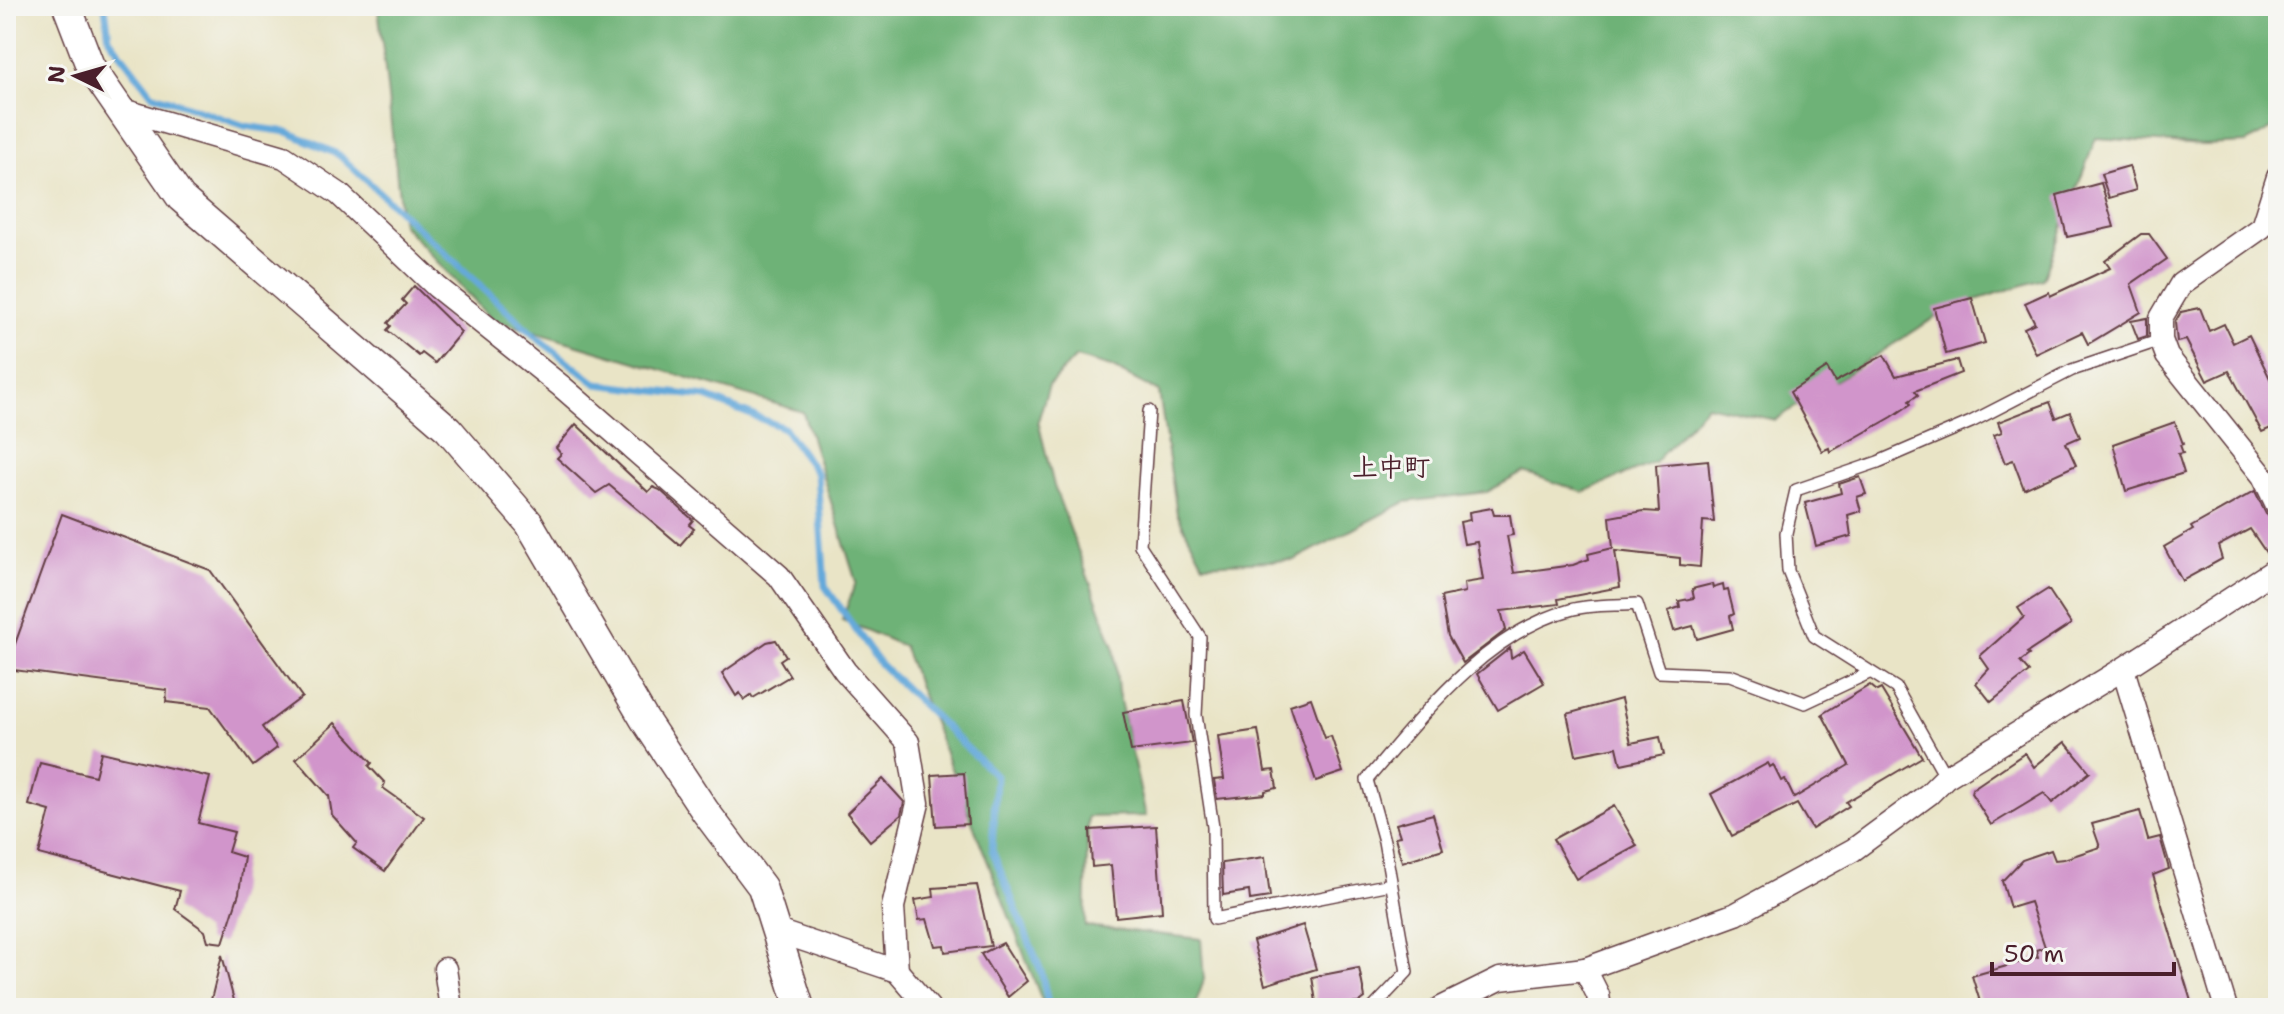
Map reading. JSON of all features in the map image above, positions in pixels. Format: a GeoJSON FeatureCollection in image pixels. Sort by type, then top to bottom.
{"type":"FeatureCollection","features":[{"type":"Feature","properties":{"kind":"street"},"geometry":{"type":"LineString","coordinates":[[67,6],[90,66],[181,198],[448,429],[529,523],[644,719],[705,811],[762,887],[800,1008]]}},
{"type":"Feature","properties":{"kind":"street"},"geometry":{"type":"LineString","coordinates":[[119,109],[284,157],[339,194],[437,287],[561,386],[779,576],[845,671],[908,742],[918,803],[893,907],[897,971]]}},
{"type":"Feature","properties":{"kind":"street"},"geometry":{"type":"LineString","coordinates":[[2277,188],[2262,227],[2181,284],[2161,318],[2161,340],[2167,356],[2263,476],[2278,507]]}},
{"type":"Feature","properties":{"kind":"street"},"geometry":{"type":"LineString","coordinates":[[1441,1008],[1500,979],[1585,969],[1736,914],[1853,850],[1929,794],[1946,777],[2123,669],[2278,568]]}},
{"type":"Feature","properties":{"kind":"street"},"geometry":{"type":"LineString","coordinates":[[2123,669],[2226,1008]]}},
{"type":"Feature","properties":{"kind":"street"},"geometry":{"type":"LineString","coordinates":[[777,931],[897,971],[929,1008]]}},
{"type":"Feature","properties":{"kind":"street"},"geometry":{"type":"LineString","coordinates":[[445,969],[451,1008]]}},
{"type":"Feature","properties":{"kind":"street"},"geometry":{"type":"LineString","coordinates":[[1585,969],[1598,995],[1600,1008]]}},
{"type":"Feature","properties":{"kind":"lane"},"geometry":{"type":"LineString","coordinates":[[1946,777],[1896,688],[1814,636],[1788,571],[1786,533],[1796,490],[1878,462],[1958,428],[2072,370],[2161,340]]}},
{"type":"Feature","properties":{"kind":"lane"},"geometry":{"type":"LineString","coordinates":[[1149,411],[1140,545],[1200,637],[1196,715],[1213,827],[1214,919],[1391,884]]}},
{"type":"Feature","properties":{"kind":"lane"},"geometry":{"type":"LineString","coordinates":[[1373,1008],[1407,972],[1384,841],[1367,780],[1467,669],[1543,618],[1574,608],[1637,604],[1659,672],[1730,675],[1805,703],[1869,673]]}},
{"type":"Feature","properties":{"kind":"green space"},"geometry":{"type":"Polygon","coordinates":[[[378,6],[2278,6],[2278,125],[2246,143],[2204,145],[2096,138],[2043,279],[1950,308],[1775,420],[1707,405],[1654,463],[1583,492],[1524,472],[1487,492],[1405,502],[1294,560],[1203,564],[1177,514],[1159,392],[1111,367],[1076,357],[1049,385],[1038,421],[1054,486],[1114,647],[1118,692],[1146,816],[1088,817],[1085,926],[1201,939],[1204,980],[1194,1008],[1045,1008],[903,646],[842,620],[856,582],[803,412],[491,319],[402,224],[378,6]]]}},
{"type":"Feature","properties":{"kind":"building"},"geometry":{"type":"Polygon","coordinates":[[[2129,166],[2136,190],[2109,198],[2101,174],[2129,166]]]}},
{"type":"Feature","properties":{"kind":"building"},"geometry":{"type":"Polygon","coordinates":[[[2101,183],[2114,227],[2067,237],[2057,195],[2101,183]]]}},
{"type":"Feature","properties":{"kind":"building"},"geometry":{"type":"Polygon","coordinates":[[[2141,234],[2149,234],[2167,259],[2131,284],[2141,312],[2088,344],[2082,332],[2036,354],[2024,328],[2035,323],[2025,303],[2049,292],[2050,296],[2110,268],[2105,261],[2141,234]]]}},
{"type":"Feature","properties":{"kind":"building"},"geometry":{"type":"Polygon","coordinates":[[[414,286],[461,332],[435,363],[422,353],[419,356],[387,330],[391,326],[388,323],[406,304],[402,300],[414,286]]]}},
{"type":"Feature","properties":{"kind":"building"},"geometry":{"type":"Polygon","coordinates":[[[1972,298],[1985,343],[1946,354],[1934,308],[1972,298]]]}},
{"type":"Feature","properties":{"kind":"building"},"geometry":{"type":"Polygon","coordinates":[[[2200,308],[2209,331],[2224,324],[2233,343],[2249,335],[2278,395],[2278,425],[2262,432],[2229,371],[2207,381],[2186,340],[2177,342],[2175,322],[2181,312],[2200,308]]]}},
{"type":"Feature","properties":{"kind":"building"},"geometry":{"type":"Polygon","coordinates":[[[2147,318],[2147,336],[2138,339],[2131,321],[2147,318]]]}},
{"type":"Feature","properties":{"kind":"building"},"geometry":{"type":"Polygon","coordinates":[[[1884,355],[1896,376],[1957,360],[1961,373],[1915,391],[1918,395],[1909,401],[1911,404],[1892,417],[1830,452],[1829,448],[1822,451],[1790,392],[1827,368],[1835,382],[1884,355]]]}},
{"type":"Feature","properties":{"kind":"building"},"geometry":{"type":"Polygon","coordinates":[[[2050,402],[2056,418],[2070,412],[2080,437],[2066,443],[2076,465],[2024,489],[2013,460],[2005,463],[1994,435],[2002,432],[1998,422],[2050,402]]]}},
{"type":"Feature","properties":{"kind":"building"},"geometry":{"type":"Polygon","coordinates":[[[2175,422],[2183,444],[2180,445],[2183,453],[2178,454],[2184,473],[2126,491],[2113,444],[2175,422]]]}},
{"type":"Feature","properties":{"kind":"building"},"geometry":{"type":"Polygon","coordinates":[[[576,424],[648,492],[653,487],[660,490],[693,520],[689,525],[694,529],[680,545],[609,485],[596,493],[557,458],[561,454],[556,448],[576,424]]]}},
{"type":"Feature","properties":{"kind":"building"},"geometry":{"type":"Polygon","coordinates":[[[1708,460],[1714,522],[1703,521],[1700,567],[1680,565],[1680,558],[1615,551],[1620,587],[1558,599],[1559,604],[1501,611],[1506,630],[1463,663],[1448,636],[1441,597],[1465,592],[1464,583],[1483,580],[1477,542],[1464,544],[1460,522],[1470,520],[1469,512],[1492,508],[1494,515],[1510,515],[1513,535],[1507,536],[1514,573],[1573,565],[1589,559],[1588,554],[1613,548],[1610,517],[1643,511],[1659,512],[1656,465],[1708,460]]]}},
{"type":"Feature","properties":{"kind":"building"},"geometry":{"type":"Polygon","coordinates":[[[1860,477],[1866,494],[1857,497],[1861,511],[1848,515],[1851,536],[1816,546],[1805,503],[1841,493],[1839,484],[1860,477]]]}},
{"type":"Feature","properties":{"kind":"building"},"geometry":{"type":"Polygon","coordinates":[[[2255,491],[2266,514],[2278,521],[2278,554],[2269,557],[2250,529],[2218,546],[2222,559],[2182,581],[2164,547],[2193,530],[2191,527],[2255,491]]]}},
{"type":"Feature","properties":{"kind":"building"},"geometry":{"type":"Polygon","coordinates":[[[62,514],[210,570],[302,697],[262,727],[277,748],[253,766],[210,707],[166,702],[167,690],[6,669],[62,514]]]}},
{"type":"Feature","properties":{"kind":"building"},"geometry":{"type":"Polygon","coordinates":[[[1712,584],[1713,588],[1723,585],[1724,591],[1728,590],[1734,614],[1730,616],[1733,629],[1697,639],[1693,626],[1674,631],[1668,611],[1680,607],[1679,601],[1694,598],[1692,589],[1712,584]]]}},
{"type":"Feature","properties":{"kind":"building"},"geometry":{"type":"Polygon","coordinates":[[[2048,589],[2071,624],[2027,653],[2029,655],[2020,662],[2029,672],[1991,702],[1976,683],[1989,669],[1980,656],[2024,617],[2018,608],[2048,589]]]}},
{"type":"Feature","properties":{"kind":"building"},"geometry":{"type":"Polygon","coordinates":[[[776,640],[786,656],[780,660],[790,676],[753,698],[751,695],[744,700],[740,693],[736,696],[722,673],[767,642],[776,640]]]}},
{"type":"Feature","properties":{"kind":"building"},"geometry":{"type":"Polygon","coordinates":[[[1510,648],[1511,658],[1524,650],[1544,683],[1498,710],[1477,674],[1510,648]]]}},
{"type":"Feature","properties":{"kind":"building"},"geometry":{"type":"Polygon","coordinates":[[[1870,685],[1877,691],[1881,689],[1922,757],[1846,802],[1849,806],[1812,829],[1797,804],[1732,836],[1711,794],[1768,763],[1770,767],[1773,765],[1781,781],[1785,779],[1794,798],[1849,765],[1822,714],[1870,685]]]}},
{"type":"Feature","properties":{"kind":"building"},"geometry":{"type":"Polygon","coordinates":[[[1311,698],[1325,738],[1331,736],[1343,772],[1316,781],[1290,705],[1311,698]]]}},
{"type":"Feature","properties":{"kind":"building"},"geometry":{"type":"Polygon","coordinates":[[[1621,699],[1631,743],[1660,737],[1664,755],[1621,764],[1617,747],[1576,755],[1567,714],[1621,699]]]}},
{"type":"Feature","properties":{"kind":"building"},"geometry":{"type":"Polygon","coordinates":[[[1184,701],[1192,743],[1131,751],[1123,712],[1184,701]]]}},
{"type":"Feature","properties":{"kind":"building"},"geometry":{"type":"Polygon","coordinates":[[[335,723],[372,763],[369,766],[385,783],[383,788],[424,817],[385,871],[353,848],[357,843],[332,815],[329,796],[296,759],[335,723]]]}},
{"type":"Feature","properties":{"kind":"building"},"geometry":{"type":"Polygon","coordinates":[[[1258,730],[1265,771],[1274,770],[1277,788],[1265,791],[1265,794],[1217,799],[1214,780],[1224,779],[1218,736],[1258,730]]]}},
{"type":"Feature","properties":{"kind":"building"},"geometry":{"type":"Polygon","coordinates":[[[2065,742],[2090,772],[2052,803],[2044,793],[1991,825],[1971,793],[1972,789],[2025,753],[2034,767],[2065,742]]]}},
{"type":"Feature","properties":{"kind":"building"},"geometry":{"type":"Polygon","coordinates":[[[101,752],[210,777],[198,823],[234,832],[228,852],[244,857],[239,893],[223,943],[208,941],[205,931],[175,909],[180,891],[39,854],[50,811],[29,805],[40,763],[95,776],[101,752]]]}},
{"type":"Feature","properties":{"kind":"building"},"geometry":{"type":"Polygon","coordinates":[[[964,773],[968,824],[936,826],[932,775],[964,773]]]}},
{"type":"Feature","properties":{"kind":"building"},"geometry":{"type":"Polygon","coordinates":[[[883,779],[904,802],[901,815],[870,841],[847,813],[883,779]]]}},
{"type":"Feature","properties":{"kind":"building"},"geometry":{"type":"Polygon","coordinates":[[[1614,806],[1637,846],[1576,879],[1553,839],[1614,806]]]}},
{"type":"Feature","properties":{"kind":"building"},"geometry":{"type":"Polygon","coordinates":[[[2140,811],[2148,840],[2160,837],[2169,869],[2153,875],[2193,1008],[1982,1008],[1972,976],[2038,957],[2036,950],[2045,947],[2030,902],[2010,908],[2002,881],[2022,860],[2051,850],[2055,860],[2064,859],[2100,847],[2092,824],[2140,811]]]}},
{"type":"Feature","properties":{"kind":"building"},"geometry":{"type":"Polygon","coordinates":[[[1433,814],[1443,849],[1402,862],[1395,837],[1400,836],[1396,824],[1433,814]]]}},
{"type":"Feature","properties":{"kind":"building"},"geometry":{"type":"Polygon","coordinates":[[[1156,826],[1162,912],[1116,917],[1111,865],[1092,867],[1090,830],[1156,826]]]}},
{"type":"Feature","properties":{"kind":"building"},"geometry":{"type":"Polygon","coordinates":[[[1265,857],[1270,897],[1250,900],[1249,891],[1223,895],[1222,863],[1265,857]]]}},
{"type":"Feature","properties":{"kind":"building"},"geometry":{"type":"Polygon","coordinates":[[[977,885],[991,946],[945,952],[944,945],[935,946],[927,919],[919,920],[915,900],[934,897],[933,888],[977,885]]]}},
{"type":"Feature","properties":{"kind":"building"},"geometry":{"type":"Polygon","coordinates":[[[1303,925],[1316,969],[1265,985],[1253,941],[1303,925]]]}},
{"type":"Feature","properties":{"kind":"building"},"geometry":{"type":"Polygon","coordinates":[[[1003,943],[1027,981],[1008,997],[981,954],[1003,943]]]}},
{"type":"Feature","properties":{"kind":"building"},"geometry":{"type":"Polygon","coordinates":[[[222,955],[236,1008],[209,1008],[222,955]]]}},
{"type":"Feature","properties":{"kind":"building"},"geometry":{"type":"Polygon","coordinates":[[[1359,968],[1365,998],[1358,1003],[1317,1008],[1312,977],[1359,968]]]}},
{"type":"Feature","properties":{"kind":"waterway"},"geometry":{"type":"LineString","coordinates":[[105,6],[109,38],[152,94],[245,126],[288,132],[339,155],[537,338],[597,384],[706,397],[784,428],[817,474],[825,586],[879,663],[996,776],[992,850],[1041,971],[1049,1008]]}},
{"type":"Feature","properties":{"kind":"district","name":"上中町"},"geometry":{"type":"Point","coordinates":[1391,467]}}]}
